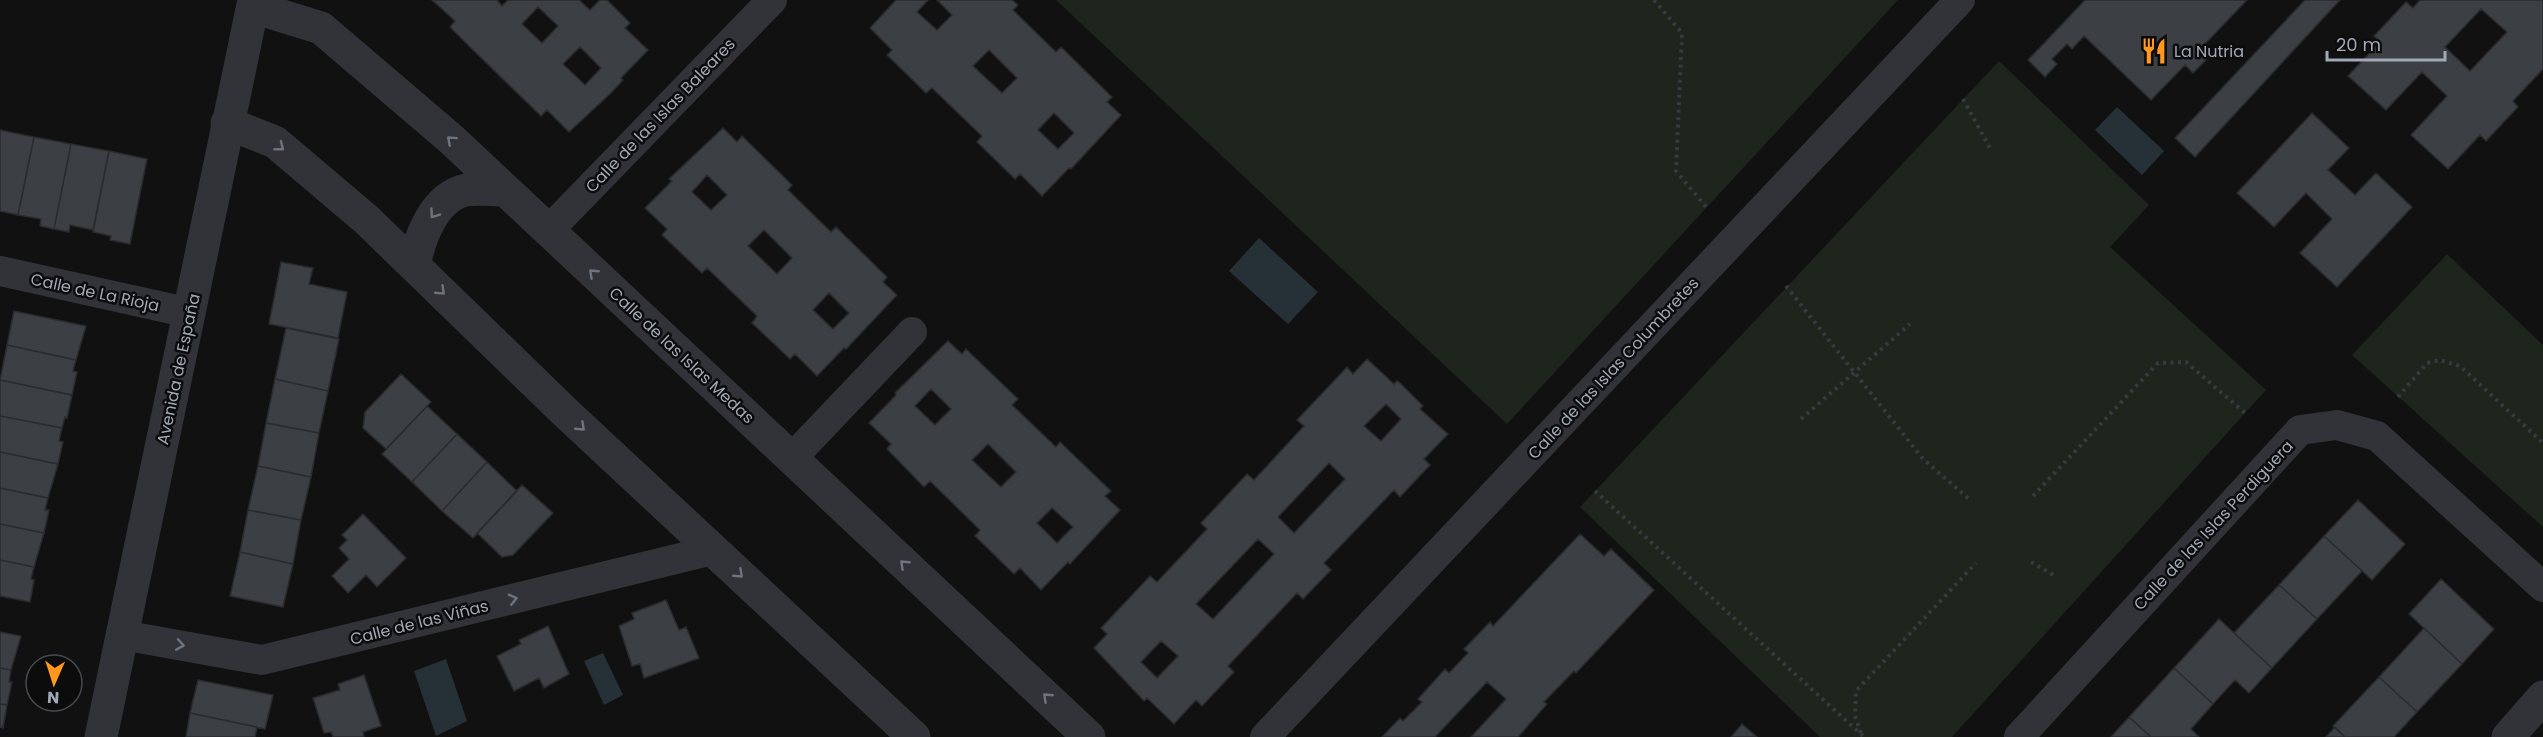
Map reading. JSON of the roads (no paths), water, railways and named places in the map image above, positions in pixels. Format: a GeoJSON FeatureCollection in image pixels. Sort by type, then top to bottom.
{"type":"FeatureCollection","features":[{"type":"Feature","properties":{"kind":"street","name":"Calle de las Islas Baleares"},"geometry":{"type":"LineString","coordinates":[[548,231],[772,0]]}},
{"type":"Feature","properties":{"kind":"street","name":"Calle de las Islas Columbretes"},"geometry":{"type":"LineString","coordinates":[[1265,737],[1960,0]]}},
{"type":"Feature","properties":{"kind":"street","name":"Calle de las Islas Medas"},"geometry":{"type":"LineString","coordinates":[[254,4],[321,28],[451,139],[1089,737]]}},
{"type":"Feature","properties":{"kind":"street","name":"Avenida de España"},"geometry":{"type":"LineString","coordinates":[[100,737],[190,313],[227,123],[254,4]]}},
{"type":"Feature","properties":{"kind":"street"},"geometry":{"type":"LineString","coordinates":[[227,123],[274,142],[367,220],[713,550],[914,737]]}},
{"type":"Feature","properties":{"kind":"street"},"geometry":{"type":"LineString","coordinates":[[414,265],[428,223],[442,203],[465,190],[505,190]]}},
{"type":"Feature","properties":{"kind":"street","name":"Calle de La Rioja"},"geometry":{"type":"LineString","coordinates":[[0,272],[190,313]]}},
{"type":"Feature","properties":{"kind":"street"},"geometry":{"type":"LineString","coordinates":[[792,458],[912,332]]}},
{"type":"Feature","properties":{"kind":"street","name":"Calle de las Islas Perdiguera"},"geometry":{"type":"LineString","coordinates":[[2019,737],[2300,430],[2337,425],[2377,436],[2543,587]]}},
{"type":"Feature","properties":{"kind":"street","name":"Calle de las Viñas"},"geometry":{"type":"LineString","coordinates":[[122,634],[262,660],[713,550]]}},
{"type":"Feature","properties":{"kind":"street"},"geometry":{"type":"LineString","coordinates":[[2508,737],[2543,697]]}},
{"type":"Feature","properties":{"kind":"place","name":"La Nutria"},"geometry":{"type":"Point","coordinates":[2154,51]}}]}
